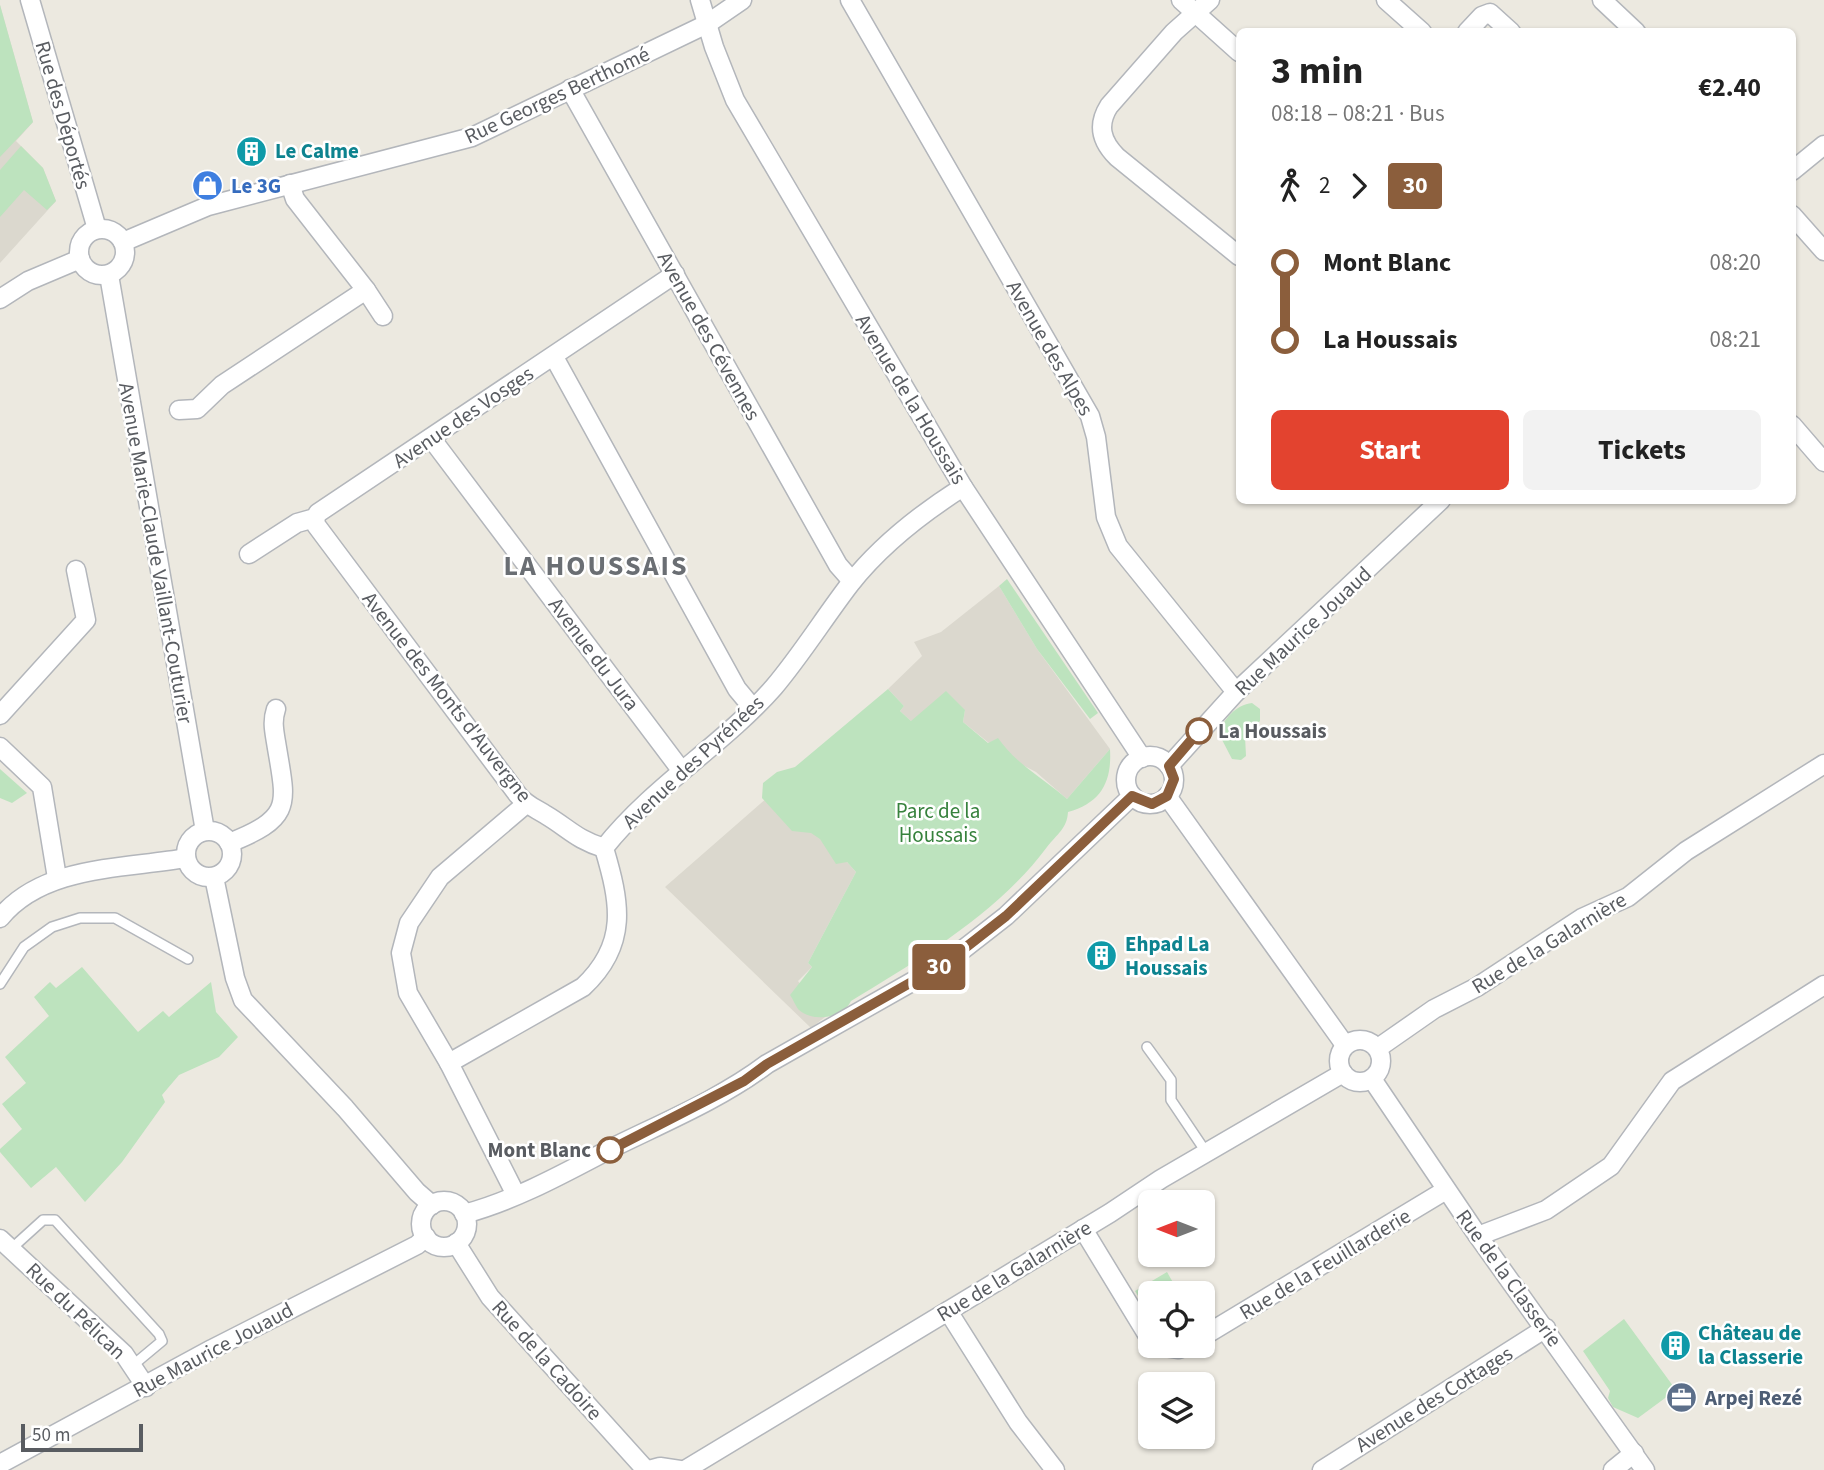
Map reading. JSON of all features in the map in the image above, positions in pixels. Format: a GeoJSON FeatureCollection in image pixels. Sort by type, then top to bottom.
{"type":"FeatureCollection","features":[{"type":"Feature","properties":{"kind":"street","name":"Rue des Déportés"},"geometry":{"type":"LineString","coordinates":[[30,0],[97,229]]}},
{"type":"Feature","properties":{"kind":"street","name":"Avenue de la Houssais"},"geometry":{"type":"LineString","coordinates":[[700,0],[735,100],[963,487],[1142,758]]}},
{"type":"Feature","properties":{"kind":"street","name":"Rue Georges Berthomé"},"geometry":{"type":"LineString","coordinates":[[123,242],[208,206],[472,137],[707,24],[742,0]]}},
{"type":"Feature","properties":{"kind":"street","name":"Avenue des Alpes"},"geometry":{"type":"LineString","coordinates":[[850,0],[1090,416],[1096,437],[1106,517],[1118,546],[1236,692]]}},
{"type":"Feature","properties":{"kind":"street"},"geometry":{"type":"LineString","coordinates":[[1181,0],[1236,49]]}},
{"type":"Feature","properties":{"kind":"street"},"geometry":{"type":"LineString","coordinates":[[1210,0],[1174,32],[1109,106],[1103,117],[1102,137],[1117,157],[1236,254]]}},
{"type":"Feature","properties":{"kind":"street"},"geometry":{"type":"LineString","coordinates":[[1386,0],[1418,28]]}},
{"type":"Feature","properties":{"kind":"street"},"geometry":{"type":"LineString","coordinates":[[1602,0],[1632,28]]}},
{"type":"Feature","properties":{"kind":"street"},"geometry":{"type":"LineString","coordinates":[[1471,28],[1496,7],[1509,28]]}},
{"type":"Feature","properties":{"kind":"street","name":"Avenue des Cévennes"},"geometry":{"type":"LineString","coordinates":[[570,89],[838,565],[852,581]]}},
{"type":"Feature","properties":{"kind":"street"},"geometry":{"type":"LineString","coordinates":[[1796,168],[1824,145]]}},
{"type":"Feature","properties":{"kind":"street"},"geometry":{"type":"LineString","coordinates":[[290,184],[295,199],[383,316]]}},
{"type":"Feature","properties":{"kind":"street"},"geometry":{"type":"LineString","coordinates":[[1796,220],[1824,251]]}},
{"type":"Feature","properties":{"kind":"street"},"geometry":{"type":"LineString","coordinates":[[97,229],[113,231],[123,242],[126,256],[123,263],[109,275],[93,274],[80,259],[80,243],[90,232],[97,229]]}},
{"type":"Feature","properties":{"kind":"street"},"geometry":{"type":"LineString","coordinates":[[0,299],[28,281],[80,259]]}},
{"type":"Feature","properties":{"kind":"street","name":"Avenue des Vosges"},"geometry":{"type":"LineString","coordinates":[[249,554],[297,523],[314,518],[675,274]]}},
{"type":"Feature","properties":{"kind":"street","name":"Avenue Marie-Claude Vaillant-Couturier"},"geometry":{"type":"LineString","coordinates":[[109,275],[205,831]]}},
{"type":"Feature","properties":{"kind":"street"},"geometry":{"type":"LineString","coordinates":[[179,410],[197,409],[222,385],[366,290]]}},
{"type":"Feature","properties":{"kind":"street"},"geometry":{"type":"LineString","coordinates":[[554,357],[737,689],[752,707]]}},
{"type":"Feature","properties":{"kind":"street"},"geometry":{"type":"LineString","coordinates":[[1796,430],[1824,461]]}},
{"type":"Feature","properties":{"kind":"street","name":"Avenue du Jura"},"geometry":{"type":"LineString","coordinates":[[431,438],[681,770]]}},
{"type":"Feature","properties":{"kind":"street","name":"Avenue des Pyrénées"},"geometry":{"type":"LineString","coordinates":[[604,848],[625,821],[773,688],[852,581],[931,508],[963,487]]}},
{"type":"Feature","properties":{"kind":"street","name":"Rue Maurice Jouaud"},"geometry":{"type":"LineString","coordinates":[[1169,766],[1236,692],[1437,504]]}},
{"type":"Feature","properties":{"kind":"street","name":"Avenue des Monts d'Auvergne"},"geometry":{"type":"LineString","coordinates":[[314,518],[332,547],[526,804],[580,841],[604,848]]}},
{"type":"Feature","properties":{"kind":"street"},"geometry":{"type":"LineString","coordinates":[[0,715],[86,620],[76,570]]}},
{"type":"Feature","properties":{"kind":"street"},"geometry":{"type":"LineString","coordinates":[[229,843],[270,824],[282,807],[284,786],[272,720],[276,709]]}},
{"type":"Feature","properties":{"kind":"street"},"geometry":{"type":"LineString","coordinates":[[0,747],[42,787],[57,878]]}},
{"type":"Feature","properties":{"kind":"street"},"geometry":{"type":"LineString","coordinates":[[1142,758],[1159,758],[1169,766],[1174,779],[1167,796],[1152,804],[1132,796],[1126,777],[1133,764],[1142,758]]}},
{"type":"Feature","properties":{"kind":"street","name":"Rue de la Galarnière"},"geometry":{"type":"LineString","coordinates":[[1378,1048],[1434,1009],[1477,987],[1582,918],[1628,897],[1686,851],[1824,764]]}},
{"type":"Feature","properties":{"kind":"street"},"geometry":{"type":"LineString","coordinates":[[464,1214],[516,1195],[744,1081],[767,1064],[913,984],[1006,916],[1132,796]]}},
{"type":"Feature","properties":{"kind":"street"},"geometry":{"type":"LineString","coordinates":[[1167,796],[1345,1045]]}},
{"type":"Feature","properties":{"kind":"street"},"geometry":{"type":"LineString","coordinates":[[516,1195],[449,1063],[408,993],[402,968],[404,937],[415,913],[440,877],[526,804]]}},
{"type":"Feature","properties":{"kind":"street"},"geometry":{"type":"LineString","coordinates":[[205,831],[220,834],[229,843],[230,863],[223,872],[214,877],[196,873],[186,858],[190,841],[205,831]]}},
{"type":"Feature","properties":{"kind":"street"},"geometry":{"type":"LineString","coordinates":[[449,1063],[583,987],[605,962],[612,950],[618,919],[613,879],[604,848]]}},
{"type":"Feature","properties":{"kind":"street"},"geometry":{"type":"LineString","coordinates":[[0,918],[22,896],[57,878],[186,858]]}},
{"type":"Feature","properties":{"kind":"street"},"geometry":{"type":"LineString","coordinates":[[214,877],[235,978],[243,1000],[345,1108],[416,1192],[432,1205]]}},
{"type":"Feature","properties":{"kind":"street"},"geometry":{"type":"LineString","coordinates":[[1478,1237],[1546,1210],[1611,1166],[1672,1081],[1824,985]]}},
{"type":"Feature","properties":{"kind":"street"},"geometry":{"type":"LineString","coordinates":[[1363,1040],[1378,1048],[1381,1064],[1372,1079],[1357,1082],[1343,1073],[1339,1057],[1345,1045],[1363,1040]]}},
{"type":"Feature","properties":{"kind":"street","name":"Rue de la Galarnière"},"geometry":{"type":"LineString","coordinates":[[683,1470],[1206,1152],[1343,1073]]}},
{"type":"Feature","properties":{"kind":"street","name":"Rue de la Classerie"},"geometry":{"type":"LineString","coordinates":[[1372,1079],[1478,1237],[1646,1470]]}},
{"type":"Feature","properties":{"kind":"street","name":"Rue de la Feuillarderie"},"geometry":{"type":"LineString","coordinates":[[1215,1329],[1446,1190]]}},
{"type":"Feature","properties":{"kind":"street"},"geometry":{"type":"LineString","coordinates":[[451,1202],[464,1214],[466,1230],[456,1243],[440,1246],[426,1237],[422,1219],[432,1205],[451,1202]]}},
{"type":"Feature","properties":{"kind":"street"},"geometry":{"type":"LineString","coordinates":[[1083,1229],[1138,1319]]}},
{"type":"Feature","properties":{"kind":"street","name":"Rue Maurice Jouaud"},"geometry":{"type":"LineString","coordinates":[[0,1464],[212,1349],[417,1245],[426,1237]]}},
{"type":"Feature","properties":{"kind":"street","name":"Rue de la Cadoire"},"geometry":{"type":"LineString","coordinates":[[456,1243],[490,1297],[647,1470]]}},
{"type":"Feature","properties":{"kind":"street","name":"Rue du Pélican"},"geometry":{"type":"LineString","coordinates":[[5,1244],[89,1319],[132,1366],[146,1387]]}},
{"type":"Feature","properties":{"kind":"street"},"geometry":{"type":"LineString","coordinates":[[948,1311],[1018,1422],[1055,1470]]}},
{"type":"Feature","properties":{"kind":"street","name":"Avenue des Cottages"},"geometry":{"type":"LineString","coordinates":[[1322,1470],[1546,1328]]}},
{"type":"Feature","properties":{"kind":"street"},"geometry":{"type":"LineString","coordinates":[[1613,1470],[1633,1453]]}},
{"type":"Feature","properties":{"kind":"street"},"geometry":{"type":"LineString","coordinates":[[647,1470],[668,1467],[683,1470]]}},
{"type":"Feature","properties":{"kind":"lane"},"geometry":{"type":"LineString","coordinates":[[0,984],[24,947],[52,927],[80,918],[115,918],[188,959]]}},
{"type":"Feature","properties":{"kind":"lane"},"geometry":{"type":"LineString","coordinates":[[1147,1047],[1171,1080],[1171,1100],[1206,1152]]}},
{"type":"Feature","properties":{"kind":"lane"},"geometry":{"type":"LineString","coordinates":[[5,1244],[43,1220],[55,1220],[159,1334],[162,1341],[158,1347],[132,1366]]}},
{"type":"Feature","properties":{"kind":"shaded area"},"geometry":{"type":"Polygon","coordinates":[[[0,5],[33,122],[16,141],[43,168],[56,201],[0,263],[0,5]]]}},
{"type":"Feature","properties":{"kind":"shaded area"},"geometry":{"type":"Polygon","coordinates":[[[999,586],[1037,649],[1110,749],[1067,799],[1036,772],[1013,760],[998,739],[989,743],[963,722],[965,710],[911,721],[900,711],[904,706],[888,689],[922,656],[914,642],[941,632],[999,586]]]}},
{"type":"Feature","properties":{"kind":"shaded area"},"geometry":{"type":"Polygon","coordinates":[[[769,796],[825,838],[856,872],[808,963],[812,967],[798,981],[825,1017],[811,1028],[665,887],[769,796]]]}},
{"type":"Feature","properties":{"kind":"green space"},"geometry":{"type":"Polygon","coordinates":[[[0,5],[33,122],[0,157],[0,5]]]}},
{"type":"Feature","properties":{"kind":"green space"},"geometry":{"type":"Polygon","coordinates":[[[21,146],[43,168],[56,201],[47,210],[24,190],[0,217],[0,170],[21,146]]]}},
{"type":"Feature","properties":{"kind":"green space"},"geometry":{"type":"Polygon","coordinates":[[[1007,579],[1098,713],[1090,719],[1037,649],[999,586],[1007,579]]]}},
{"type":"Feature","properties":{"kind":"green space","name":"Parc de la Houssais"},"geometry":{"type":"Polygon","coordinates":[[[888,689],[904,706],[900,711],[911,721],[946,691],[965,710],[963,722],[988,743],[998,738],[1021,763],[1067,799],[1110,749],[1109,772],[1096,797],[1068,812],[1061,831],[1027,871],[982,914],[851,1001],[842,1011],[828,1017],[812,1016],[799,1010],[790,995],[812,967],[808,963],[856,872],[847,862],[836,864],[820,839],[811,833],[792,831],[762,798],[763,783],[777,772],[795,767],[888,689]]]}},
{"type":"Feature","properties":{"kind":"green space"},"geometry":{"type":"Polygon","coordinates":[[[1252,703],[1260,709],[1260,721],[1245,736],[1246,756],[1241,760],[1232,759],[1219,734],[1221,728],[1236,710],[1252,703]]]}},
{"type":"Feature","properties":{"kind":"green space"},"geometry":{"type":"Polygon","coordinates":[[[0,769],[27,793],[12,803],[0,798],[0,769]]]}},
{"type":"Feature","properties":{"kind":"green space"},"geometry":{"type":"Polygon","coordinates":[[[82,967],[138,1032],[163,1011],[169,1017],[211,982],[216,1012],[238,1037],[219,1057],[179,1075],[162,1095],[165,1102],[122,1162],[85,1202],[56,1167],[31,1188],[0,1152],[22,1129],[2,1104],[26,1083],[5,1057],[49,1016],[34,997],[50,982],[56,988],[82,967]]]}},
{"type":"Feature","properties":{"kind":"green space"},"geometry":{"type":"Polygon","coordinates":[[[1167,1272],[1172,1281],[1152,1281],[1167,1272]]]}},
{"type":"Feature","properties":{"kind":"green space"},"geometry":{"type":"Polygon","coordinates":[[[1624,1319],[1676,1390],[1638,1418],[1613,1407],[1608,1398],[1610,1391],[1583,1351],[1624,1319]]]}},
{"type":"Feature","properties":{"kind":"bus line","name":"30"},"geometry":{"type":"LineString","coordinates":[[610,1150],[744,1081],[767,1064],[913,984],[947,962],[1006,916],[1132,796],[1143,803],[1152,804],[1167,796],[1174,779],[1169,766],[1199,731]]}},
{"type":"Feature","properties":{"kind":"place","name":"Le Calme"},"geometry":{"type":"Point","coordinates":[252,151]}},
{"type":"Feature","properties":{"kind":"place","name":"Le 3G"},"geometry":{"type":"Point","coordinates":[208,186]}},
{"type":"Feature","properties":{"kind":"place","name":"La Houssais"},"geometry":{"type":"Point","coordinates":[1199,731]}},
{"type":"Feature","properties":{"kind":"place","name":"Ehpad La Houssais"},"geometry":{"type":"Point","coordinates":[1102,956]}},
{"type":"Feature","properties":{"kind":"place","name":"Mont Blanc"},"geometry":{"type":"Point","coordinates":[610,1150]}},
{"type":"Feature","properties":{"kind":"place","name":"Château de la Classerie"},"geometry":{"type":"Point","coordinates":[1675,1345]}},
{"type":"Feature","properties":{"kind":"place","name":"Arpej Rezé"},"geometry":{"type":"Point","coordinates":[1682,1398]}},
{"type":"Feature","properties":{"kind":"district","name":"LA HOUSSAIS"},"geometry":{"type":"Point","coordinates":[596,565]}}]}
